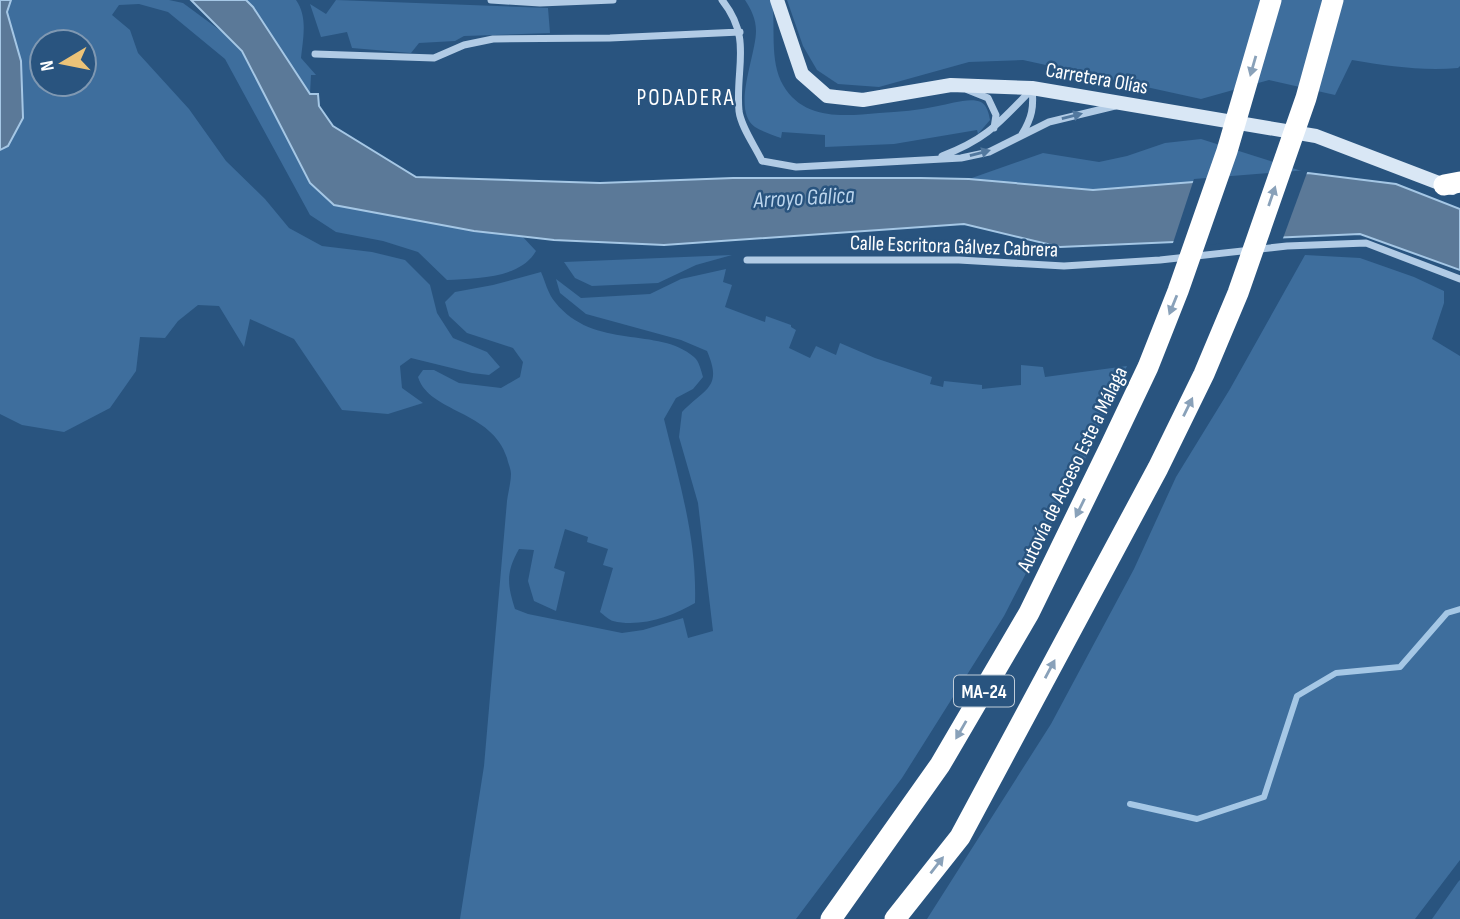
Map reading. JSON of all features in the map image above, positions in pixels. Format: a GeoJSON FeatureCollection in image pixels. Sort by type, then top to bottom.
{"type":"FeatureCollection","features":[{"type":"Feature","properties":{"kind":"highway","name":"Autovía de Acceso Este a Málaga"},"geometry":{"type":"LineString","coordinates":[[831,919],[940,765],[1030,613],[1110,447],[1148,367],[1178,291],[1227,151],[1271,0]]}},
{"type":"Feature","properties":{"kind":"highway","name":"MA-24"},"geometry":{"type":"LineString","coordinates":[[895,919],[960,837],[1157,468],[1204,374],[1238,293],[1306,98],[1333,0]]}},
{"type":"Feature","properties":{"kind":"main road","name":"Carretera Olías"},"geometry":{"type":"LineString","coordinates":[[777,0],[802,74],[827,96],[863,100],[951,85],[1032,88],[1316,136],[1455,186]]}},
{"type":"Feature","properties":{"kind":"street"},"geometry":{"type":"LineString","coordinates":[[491,0],[614,0]]}},
{"type":"Feature","properties":{"kind":"street"},"geometry":{"type":"LineString","coordinates":[[722,0],[740,32],[739,113],[762,161],[796,167],[961,158],[989,152],[1049,122],[1124,104]]}},
{"type":"Feature","properties":{"kind":"street"},"geometry":{"type":"LineString","coordinates":[[315,54],[434,58],[464,45],[493,39],[610,38],[740,32]]}},
{"type":"Feature","properties":{"kind":"street"},"geometry":{"type":"LineString","coordinates":[[951,85],[988,97],[996,115],[993,129]]}},
{"type":"Feature","properties":{"kind":"street"},"geometry":{"type":"LineString","coordinates":[[935,159],[971,145],[993,129],[1032,88]]}},
{"type":"Feature","properties":{"kind":"street"},"geometry":{"type":"LineString","coordinates":[[1021,134],[1031,120],[1034,105],[1032,88]]}},
{"type":"Feature","properties":{"kind":"street","name":"Calle Escritora Gálvez Cabrera"},"geometry":{"type":"LineString","coordinates":[[747,260],[959,260],[1064,267],[1287,246],[1366,243],[1460,279]]}},
{"type":"Feature","properties":{"kind":"shaded area"},"geometry":{"type":"Polygon","coordinates":[[[11,0],[169,0],[183,3],[225,34],[242,51],[282,130],[474,231],[522,236],[536,251],[529,260],[508,272],[471,279],[447,280],[418,252],[383,241],[336,232],[310,215],[225,59],[168,12],[139,4],[119,5],[112,15],[130,30],[138,53],[189,109],[226,161],[265,199],[289,228],[322,246],[372,252],[405,260],[430,285],[437,313],[453,338],[487,352],[500,367],[489,375],[411,358],[400,366],[402,388],[423,403],[388,414],[342,410],[294,339],[250,319],[244,347],[219,306],[198,305],[178,321],[165,338],[140,337],[136,371],[110,408],[64,432],[22,425],[0,414],[0,150],[8,146],[21,61],[7,12],[11,0]]]}},
{"type":"Feature","properties":{"kind":"shaded area"},"geometry":{"type":"Polygon","coordinates":[[[246,0],[296,0],[303,21],[301,58],[316,75],[311,75],[310,94],[253,7],[246,0]]]}},
{"type":"Feature","properties":{"kind":"shaded area"},"geometry":{"type":"Polygon","coordinates":[[[336,0],[548,8],[550,33],[464,36],[455,41],[419,43],[411,53],[352,48],[347,32],[321,37],[310,4],[326,14],[336,0]]]}},
{"type":"Feature","properties":{"kind":"shaded area"},"geometry":{"type":"Polygon","coordinates":[[[745,0],[772,0],[776,65],[783,85],[802,105],[826,114],[852,115],[909,111],[971,100],[983,103],[990,120],[978,134],[977,130],[894,144],[825,147],[825,135],[782,132],[781,138],[761,130],[748,119],[745,108],[746,82],[756,31],[753,14],[745,0]]]}},
{"type":"Feature","properties":{"kind":"shaded area"},"geometry":{"type":"Polygon","coordinates":[[[787,0],[1460,0],[1460,66],[1444,69],[1418,68],[1352,60],[1335,95],[1269,80],[1201,99],[1023,60],[969,62],[879,87],[838,84],[817,70],[803,46],[787,0]]]}},
{"type":"Feature","properties":{"kind":"shaded area"},"geometry":{"type":"Polygon","coordinates":[[[1201,139],[1308,173],[1093,190],[969,179],[1043,153],[1099,162],[1165,143],[1201,139]]]}},
{"type":"Feature","properties":{"kind":"shaded area"},"geometry":{"type":"Polygon","coordinates":[[[732,255],[696,265],[658,283],[592,286],[575,278],[564,262],[732,255]]]}},
{"type":"Feature","properties":{"kind":"shaded area"},"geometry":{"type":"Polygon","coordinates":[[[1305,255],[1360,258],[1444,291],[1444,303],[1432,339],[1460,356],[1460,860],[1415,919],[927,919],[1051,724],[1134,569],[1176,477],[1230,389],[1305,255]]]}},
{"type":"Feature","properties":{"kind":"shaded area"},"geometry":{"type":"Polygon","coordinates":[[[726,269],[723,282],[732,285],[725,307],[765,322],[766,316],[791,325],[796,330],[789,348],[810,358],[816,346],[836,355],[840,343],[932,377],[930,384],[943,387],[944,381],[982,385],[982,389],[1021,385],[1021,365],[1043,367],[1045,377],[1127,366],[1086,457],[1004,616],[902,778],[796,919],[460,919],[484,766],[511,472],[499,442],[488,430],[434,398],[424,389],[418,377],[423,370],[434,370],[459,383],[501,388],[520,377],[523,362],[513,348],[467,333],[449,316],[445,302],[455,292],[541,272],[553,299],[571,317],[588,327],[607,333],[663,342],[680,348],[696,359],[703,377],[693,389],[676,398],[664,419],[690,533],[695,603],[667,616],[645,622],[623,623],[610,620],[600,612],[613,568],[603,565],[608,549],[587,542],[588,537],[565,529],[554,568],[565,572],[556,611],[534,601],[528,581],[534,550],[519,549],[509,578],[515,609],[528,614],[622,633],[643,630],[683,618],[688,638],[713,631],[698,503],[679,437],[682,412],[704,392],[712,380],[713,373],[707,351],[681,340],[586,314],[560,293],[556,279],[581,298],[650,294],[681,279],[726,269]]]}},
{"type":"Feature","properties":{"kind":"shaded area"},"geometry":{"type":"Polygon","coordinates":[[[1460,880],[1460,919],[1432,919],[1458,882],[1460,880]]]}},
{"type":"Feature","properties":{"kind":"water"},"geometry":{"type":"Polygon","coordinates":[[[0,0],[11,0],[7,12],[21,61],[23,118],[8,146],[0,150],[0,0]]]}},
{"type":"Feature","properties":{"kind":"water","name":"Arroyo Gálica"},"geometry":{"type":"Polygon","coordinates":[[[191,0],[246,0],[310,94],[318,94],[319,106],[333,126],[416,177],[600,183],[733,178],[921,178],[969,179],[1093,190],[1308,173],[1396,184],[1460,209],[1460,270],[1360,234],[1060,247],[964,224],[664,245],[554,240],[474,231],[334,205],[310,183],[242,51],[191,0]]]}},
{"type":"Feature","properties":{"kind":"pier"},"geometry":{"type":"Polygon","coordinates":[[[1308,170],[1282,241],[1172,246],[1194,179],[1308,170]]]}},
{"type":"Feature","properties":{"kind":"waterway"},"geometry":{"type":"LineString","coordinates":[[1130,804],[1197,819],[1264,797],[1297,696],[1336,673],[1400,667],[1447,613],[1460,609]]}},
{"type":"Feature","properties":{"kind":"district","name":"PODADERA"},"geometry":{"type":"Point","coordinates":[686,97]}}]}
